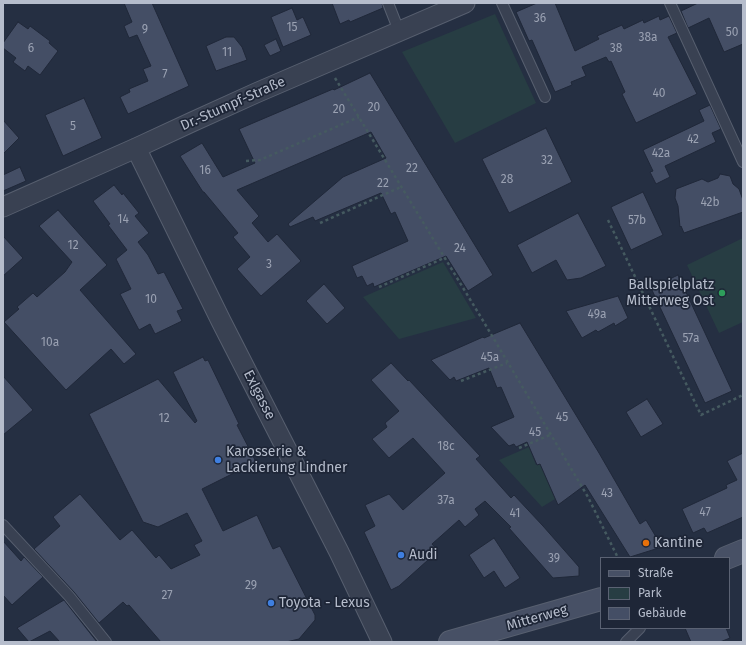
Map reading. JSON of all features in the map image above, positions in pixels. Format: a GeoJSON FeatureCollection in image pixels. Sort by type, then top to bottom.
{"type":"FeatureCollection","features":[{"type":"Feature","properties":{"kind":"street","name":"Dr.-Stumpf-Straße"},"geometry":{"type":"LineString","coordinates":[[3,207],[220,109],[465,3]]}},
{"type":"Feature","properties":{"kind":"street","name":"Exlgasse"},"geometry":{"type":"LineString","coordinates":[[136,148],[221,321],[339,552],[382,642]]}},
{"type":"Feature","properties":{"kind":"street"},"geometry":{"type":"LineString","coordinates":[[728,557],[743,551]]}},
{"type":"Feature","properties":{"kind":"street","name":"Mitterweg"},"geometry":{"type":"LineString","coordinates":[[450,642],[501,632],[600,599]]}},
{"type":"Feature","properties":{"kind":"lane"},"geometry":{"type":"LineString","coordinates":[[388,3],[399,31]]}},
{"type":"Feature","properties":{"kind":"lane"},"geometry":{"type":"LineString","coordinates":[[502,3],[545,97]]}},
{"type":"Feature","properties":{"kind":"lane"},"geometry":{"type":"LineString","coordinates":[[670,3],[743,162]]}},
{"type":"Feature","properties":{"kind":"lane"},"geometry":{"type":"LineString","coordinates":[[3,525],[69,596],[106,642]]}},
{"type":"Feature","properties":{"kind":"lane"},"geometry":{"type":"LineString","coordinates":[[626,642],[639,629]]}},
{"type":"Feature","properties":{"kind":"path"},"geometry":{"type":"LineString","coordinates":[[335,78],[588,497],[618,557]]}},
{"type":"Feature","properties":{"kind":"path"},"geometry":{"type":"LineString","coordinates":[[246,161],[260,160],[359,117]]}},
{"type":"Feature","properties":{"kind":"path"},"geometry":{"type":"LineString","coordinates":[[320,223],[401,188]]}},
{"type":"Feature","properties":{"kind":"path"},"geometry":{"type":"LineString","coordinates":[[608,220],[702,415],[743,395]]}},
{"type":"Feature","properties":{"kind":"path"},"geometry":{"type":"LineString","coordinates":[[379,287],[444,258]]}},
{"type":"Feature","properties":{"kind":"path"},"geometry":{"type":"LineString","coordinates":[[461,381],[507,363]]}},
{"type":"Feature","properties":{"kind":"path"},"geometry":{"type":"LineString","coordinates":[[519,448],[550,435]]}},
{"type":"Feature","properties":{"kind":"green space"},"geometry":{"type":"Polygon","coordinates":[[[495,14],[536,103],[455,143],[402,52],[495,14]]]}},
{"type":"Feature","properties":{"kind":"green space","name":"Ballspielplatz Mitterweg Ost"},"geometry":{"type":"Polygon","coordinates":[[[743,238],[743,322],[719,333],[687,265],[743,238]]]}},
{"type":"Feature","properties":{"kind":"green space"},"geometry":{"type":"Polygon","coordinates":[[[443,262],[476,318],[399,339],[363,297],[443,262]]]}},
{"type":"Feature","properties":{"kind":"green space"},"geometry":{"type":"Polygon","coordinates":[[[529,447],[536,465],[540,464],[555,499],[542,507],[499,460],[529,447]]]}},
{"type":"Feature","properties":{"kind":"building"},"geometry":{"type":"Polygon","coordinates":[[[124,3],[152,3],[189,86],[128,114],[120,97],[130,92],[129,89],[148,81],[143,69],[151,66],[137,35],[129,38],[124,26],[132,22],[124,3]]]}},
{"type":"Feature","properties":{"kind":"building"},"geometry":{"type":"Polygon","coordinates":[[[332,3],[382,3],[383,8],[350,22],[349,20],[340,24],[332,3]]]}},
{"type":"Feature","properties":{"kind":"building"},"geometry":{"type":"Polygon","coordinates":[[[537,3],[555,3],[575,51],[599,39],[597,36],[622,25],[624,29],[643,20],[644,23],[659,16],[660,20],[669,16],[677,33],[668,37],[697,94],[636,123],[622,94],[625,92],[611,61],[609,62],[606,57],[582,67],[586,76],[571,82],[572,85],[555,92],[532,40],[529,41],[516,12],[537,3]]]}},
{"type":"Feature","properties":{"kind":"building"},"geometry":{"type":"Polygon","coordinates":[[[698,3],[743,3],[743,44],[724,52],[709,18],[688,28],[681,11],[698,3]]]}},
{"type":"Feature","properties":{"kind":"building"},"geometry":{"type":"Polygon","coordinates":[[[292,8],[297,20],[303,17],[311,35],[283,47],[271,17],[292,8]]]}},
{"type":"Feature","properties":{"kind":"building"},"geometry":{"type":"Polygon","coordinates":[[[18,22],[28,29],[30,26],[50,41],[49,43],[58,51],[40,75],[28,66],[25,71],[13,62],[16,58],[3,48],[3,43],[18,22]]]}},
{"type":"Feature","properties":{"kind":"building"},"geometry":{"type":"Polygon","coordinates":[[[226,37],[234,37],[242,47],[247,60],[216,71],[206,46],[226,37]]]}},
{"type":"Feature","properties":{"kind":"building"},"geometry":{"type":"Polygon","coordinates":[[[276,39],[281,51],[270,56],[264,45],[276,39]]]}},
{"type":"Feature","properties":{"kind":"building"},"geometry":{"type":"Polygon","coordinates":[[[370,73],[493,275],[468,291],[446,256],[374,287],[373,283],[367,286],[362,276],[357,278],[352,266],[408,241],[395,212],[391,214],[381,193],[315,221],[313,217],[290,227],[288,224],[343,177],[386,158],[371,132],[237,190],[259,216],[252,223],[268,242],[277,234],[301,261],[261,296],[237,269],[250,257],[233,237],[238,233],[203,192],[180,156],[202,143],[223,177],[255,163],[239,129],[333,89],[334,90],[370,73]]]}},
{"type":"Feature","properties":{"kind":"building"},"geometry":{"type":"Polygon","coordinates":[[[84,98],[102,138],[63,156],[45,115],[84,98]]]}},
{"type":"Feature","properties":{"kind":"building"},"geometry":{"type":"Polygon","coordinates":[[[710,105],[721,129],[712,133],[716,142],[665,166],[670,177],[656,184],[650,172],[653,171],[643,150],[704,121],[699,110],[710,105]]]}},
{"type":"Feature","properties":{"kind":"building"},"geometry":{"type":"Polygon","coordinates":[[[3,120],[19,138],[3,154],[3,120]]]}},
{"type":"Feature","properties":{"kind":"building"},"geometry":{"type":"Polygon","coordinates":[[[546,128],[572,182],[509,213],[482,159],[546,128]]]}},
{"type":"Feature","properties":{"kind":"building"},"geometry":{"type":"Polygon","coordinates":[[[20,167],[26,181],[3,191],[3,175],[20,167]]]}},
{"type":"Feature","properties":{"kind":"building"},"geometry":{"type":"Polygon","coordinates":[[[720,174],[730,176],[733,184],[739,189],[743,200],[743,212],[684,233],[681,226],[680,227],[678,206],[675,198],[676,189],[702,179],[708,182],[718,178],[720,174]]]}},
{"type":"Feature","properties":{"kind":"building"},"geometry":{"type":"Polygon","coordinates":[[[114,185],[122,195],[123,193],[139,213],[135,216],[149,233],[138,242],[148,255],[158,274],[164,272],[183,309],[177,311],[182,321],[155,334],[150,324],[139,330],[120,294],[131,289],[116,259],[127,250],[108,225],[110,224],[93,201],[114,185]]]}},
{"type":"Feature","properties":{"kind":"building"},"geometry":{"type":"Polygon","coordinates":[[[643,192],[663,235],[631,250],[611,207],[643,192]]]}},
{"type":"Feature","properties":{"kind":"building"},"geometry":{"type":"Polygon","coordinates":[[[58,210],[107,265],[80,290],[136,354],[124,364],[111,349],[66,390],[4,322],[19,309],[17,307],[33,293],[37,297],[65,272],[72,262],[39,226],[58,210]]]}},
{"type":"Feature","properties":{"kind":"building"},"geometry":{"type":"Polygon","coordinates":[[[578,213],[606,266],[581,278],[567,280],[556,260],[532,273],[517,245],[578,213]]]}},
{"type":"Feature","properties":{"kind":"building"},"geometry":{"type":"Polygon","coordinates":[[[3,236],[23,258],[3,276],[3,236]]]}},
{"type":"Feature","properties":{"kind":"building"},"geometry":{"type":"Polygon","coordinates":[[[678,275],[732,391],[705,403],[651,288],[678,275]]]}},
{"type":"Feature","properties":{"kind":"building"},"geometry":{"type":"Polygon","coordinates":[[[324,284],[345,308],[327,324],[306,301],[324,284]]]}},
{"type":"Feature","properties":{"kind":"building"},"geometry":{"type":"Polygon","coordinates":[[[618,296],[628,318],[615,326],[614,323],[598,332],[596,330],[582,338],[566,311],[618,296]]]}},
{"type":"Feature","properties":{"kind":"building"},"geometry":{"type":"Polygon","coordinates":[[[520,323],[640,524],[646,520],[662,547],[630,557],[585,485],[558,505],[540,464],[537,465],[527,442],[516,447],[514,444],[509,446],[491,427],[514,417],[501,387],[497,388],[489,368],[456,381],[454,377],[450,380],[431,360],[483,337],[484,338],[520,323]]]}},
{"type":"Feature","properties":{"kind":"building"},"geometry":{"type":"Polygon","coordinates":[[[203,357],[205,361],[208,360],[239,424],[237,425],[256,462],[202,489],[223,531],[257,515],[273,549],[280,546],[315,615],[315,620],[299,639],[286,642],[161,642],[129,605],[127,606],[123,602],[99,623],[74,592],[34,549],[60,526],[53,517],[80,494],[120,540],[132,530],[156,558],[159,555],[171,569],[200,555],[194,545],[202,541],[187,513],[158,527],[143,522],[89,414],[158,379],[195,423],[197,421],[173,372],[203,357]]]}},
{"type":"Feature","properties":{"kind":"building"},"geometry":{"type":"Polygon","coordinates":[[[391,363],[408,381],[409,380],[480,456],[476,459],[511,498],[514,495],[543,526],[579,567],[579,576],[553,578],[509,528],[511,527],[485,501],[475,509],[479,515],[465,527],[459,520],[432,544],[438,551],[399,586],[391,590],[364,532],[375,526],[365,505],[389,494],[403,510],[445,473],[413,438],[389,458],[372,439],[387,427],[385,423],[399,411],[371,380],[391,363]]]}},
{"type":"Feature","properties":{"kind":"building"},"geometry":{"type":"Polygon","coordinates":[[[3,376],[33,410],[3,435],[3,376]]]}},
{"type":"Feature","properties":{"kind":"building"},"geometry":{"type":"Polygon","coordinates":[[[647,399],[663,424],[641,437],[626,412],[647,399]]]}},
{"type":"Feature","properties":{"kind":"building"},"geometry":{"type":"Polygon","coordinates":[[[743,453],[743,517],[707,533],[704,528],[693,533],[682,509],[727,488],[726,485],[737,480],[727,461],[743,453]]]}},
{"type":"Feature","properties":{"kind":"building"},"geometry":{"type":"Polygon","coordinates":[[[494,538],[520,578],[505,588],[494,571],[484,578],[469,555],[494,538]]]}},
{"type":"Feature","properties":{"kind":"building"},"geometry":{"type":"Polygon","coordinates":[[[3,541],[21,561],[24,557],[43,577],[12,605],[3,595],[3,541]]]}},
{"type":"Feature","properties":{"kind":"building"},"geometry":{"type":"Polygon","coordinates":[[[64,600],[97,642],[60,642],[50,631],[29,642],[17,628],[64,600]]]}},
{"type":"Feature","properties":{"kind":"building"},"geometry":{"type":"Polygon","coordinates":[[[685,629],[726,629],[730,638],[720,642],[691,642],[685,629]]]}},
{"type":"Feature","properties":{"kind":"place","name":"Ballspielplatz Mitterweg Ost"},"geometry":{"type":"Point","coordinates":[722,293]}},
{"type":"Feature","properties":{"kind":"place","name":"Karosserie & Lackierung Lindner"},"geometry":{"type":"Point","coordinates":[218,460]}},
{"type":"Feature","properties":{"kind":"place","name":"Kantine"},"geometry":{"type":"Point","coordinates":[646,543]}},
{"type":"Feature","properties":{"kind":"place","name":"Audi"},"geometry":{"type":"Point","coordinates":[401,555]}},
{"type":"Feature","properties":{"kind":"place","name":"Toyota - Lexus"},"geometry":{"type":"Point","coordinates":[271,603]}}]}
